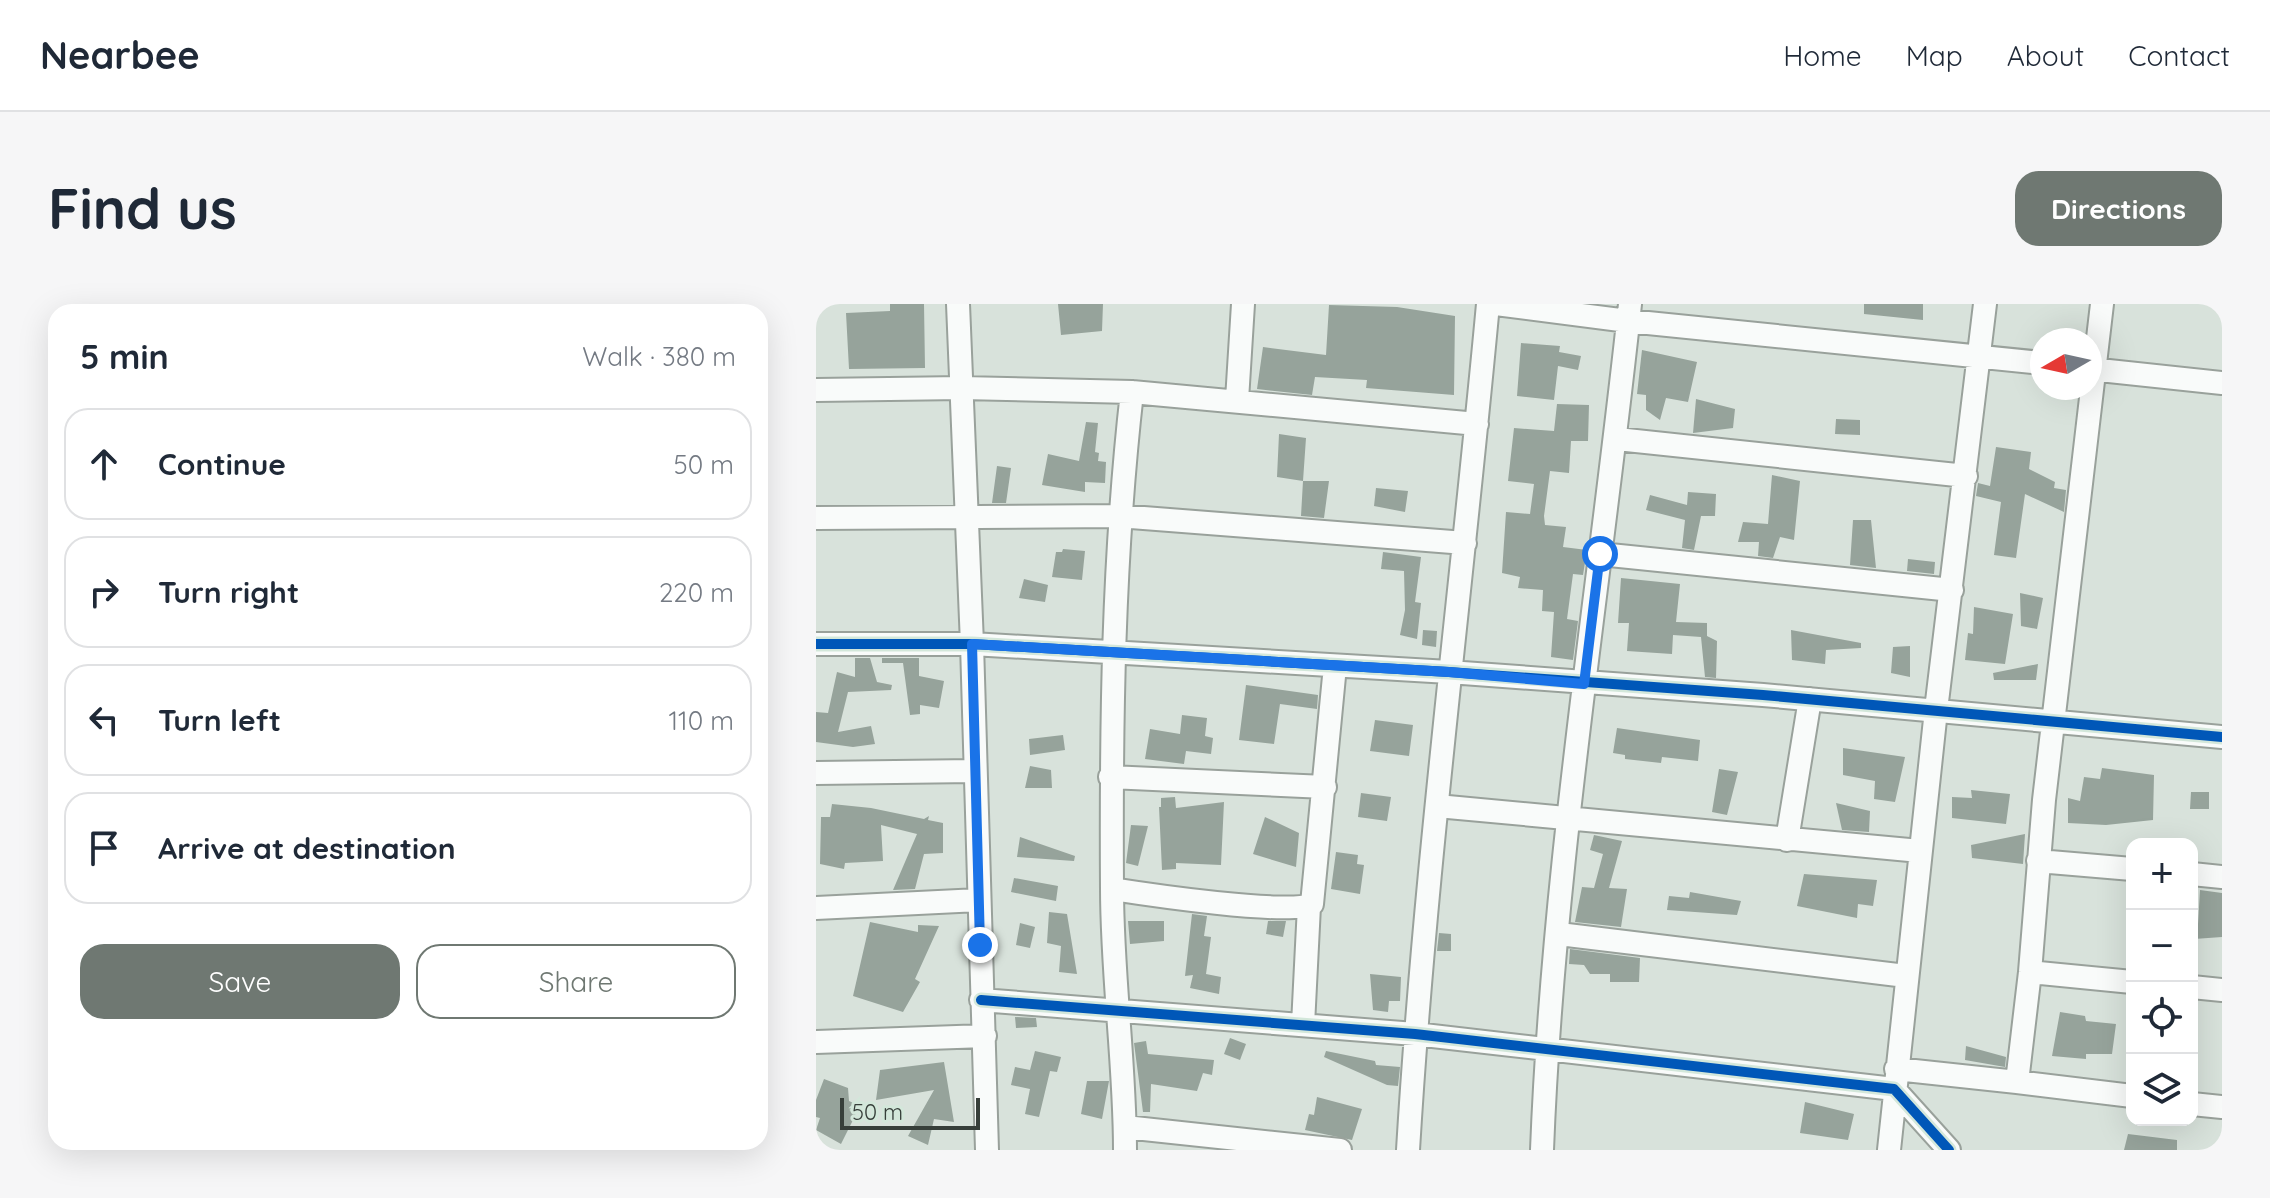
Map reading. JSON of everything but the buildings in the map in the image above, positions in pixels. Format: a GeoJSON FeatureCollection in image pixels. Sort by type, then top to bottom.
{"type":"FeatureCollection","features":[{"type":"Feature","properties":{"kind":"street"},"geometry":{"type":"LineString","coordinates":[[958,304],[987,1150]]}},
{"type":"Feature","properties":{"kind":"street"},"geometry":{"type":"LineString","coordinates":[[1237,400],[1243,304]]}},
{"type":"Feature","properties":{"kind":"street"},"geometry":{"type":"LineString","coordinates":[[1408,1150],[1415,1034],[1449,672],[1488,304]]}},
{"type":"Feature","properties":{"kind":"street"},"geometry":{"type":"LineString","coordinates":[[1496,304],[1629,313],[2030,362]]}},
{"type":"Feature","properties":{"kind":"street"},"geometry":{"type":"LineString","coordinates":[[1889,1150],[1936,710],[1985,304]]}},
{"type":"Feature","properties":{"kind":"street"},"geometry":{"type":"LineString","coordinates":[[2099,328],[2102,304]]}},
{"type":"Feature","properties":{"kind":"street"},"geometry":{"type":"LineString","coordinates":[[1542,1150],[1546,1048],[1559,934],[1567,819],[1617,439],[1629,313]]}},
{"type":"Feature","properties":{"kind":"street"},"geometry":{"type":"LineString","coordinates":[[2102,370],[2222,383]]}},
{"type":"Feature","properties":{"kind":"street"},"geometry":{"type":"LineString","coordinates":[[816,390],[962,388],[1132,392],[1477,424]]}},
{"type":"Feature","properties":{"kind":"street"},"geometry":{"type":"LineString","coordinates":[[1132,392],[1118,516],[1111,654],[1112,889],[1125,1139],[1340,1150]]}},
{"type":"Feature","properties":{"kind":"street"},"geometry":{"type":"LineString","coordinates":[[2017,1082],[2030,972],[2038,861],[2090,400]]}},
{"type":"Feature","properties":{"kind":"street"},"geometry":{"type":"LineString","coordinates":[[1617,439],[1966,476]]}},
{"type":"Feature","properties":{"kind":"street"},"geometry":{"type":"LineString","coordinates":[[816,518],[1118,516],[1465,543]]}},
{"type":"Feature","properties":{"kind":"street"},"geometry":{"type":"LineString","coordinates":[[1600,554],[1952,590]]}},
{"type":"Feature","properties":{"kind":"street"},"geometry":{"type":"LineString","coordinates":[[816,644],[972,644],[1449,672],[1810,699],[2222,737]]}},
{"type":"Feature","properties":{"kind":"street"},"geometry":{"type":"LineString","coordinates":[[1303,1025],[1309,906],[1325,787],[1335,666]]}},
{"type":"Feature","properties":{"kind":"street"},"geometry":{"type":"LineString","coordinates":[[1787,840],[1810,699]]}},
{"type":"Feature","properties":{"kind":"street"},"geometry":{"type":"LineString","coordinates":[[816,773],[974,771]]}},
{"type":"Feature","properties":{"kind":"street"},"geometry":{"type":"LineString","coordinates":[[1110,777],[1325,787]]}},
{"type":"Feature","properties":{"kind":"street"},"geometry":{"type":"LineString","coordinates":[[1437,806],[1920,851]]}},
{"type":"Feature","properties":{"kind":"street"},"geometry":{"type":"LineString","coordinates":[[2038,861],[2126,868]]}},
{"type":"Feature","properties":{"kind":"street"},"geometry":{"type":"LineString","coordinates":[[2198,875],[2222,877]]}},
{"type":"Feature","properties":{"kind":"street"},"geometry":{"type":"LineString","coordinates":[[1112,889],[1181,899],[1309,906]]}},
{"type":"Feature","properties":{"kind":"street"},"geometry":{"type":"LineString","coordinates":[[816,908],[979,900]]}},
{"type":"Feature","properties":{"kind":"street"},"geometry":{"type":"LineString","coordinates":[[1559,934],[1906,976]]}},
{"type":"Feature","properties":{"kind":"street"},"geometry":{"type":"LineString","coordinates":[[2030,972],[2126,981]]}},
{"type":"Feature","properties":{"kind":"street"},"geometry":{"type":"LineString","coordinates":[[2198,988],[2222,990]]}},
{"type":"Feature","properties":{"kind":"street"},"geometry":{"type":"LineString","coordinates":[[981,1000],[1415,1034],[1895,1079],[2017,1082],[2126,1095]]}},
{"type":"Feature","properties":{"kind":"street"},"geometry":{"type":"LineString","coordinates":[[816,1042],[985,1036]]}},
{"type":"Feature","properties":{"kind":"street"},"geometry":{"type":"LineString","coordinates":[[1895,1079],[1949,1150]]}},
{"type":"Feature","properties":{"kind":"street"},"geometry":{"type":"LineString","coordinates":[[2198,1105],[2222,1107]]}},
{"type":"Feature","properties":{"kind":"cycle path"},"geometry":{"type":"LineString","coordinates":[[816,644],[972,644],[1449,672],[1763,695],[2222,737]]}},
{"type":"Feature","properties":{"kind":"cycle path"},"geometry":{"type":"LineString","coordinates":[[981,1000],[1415,1034],[1894,1089],[1949,1150]]}},
{"type":"Feature","properties":{"kind":"route"},"geometry":{"type":"LineString","coordinates":[[980,945],[972,644],[1449,672],[1584,684],[1600,554]]}}]}
